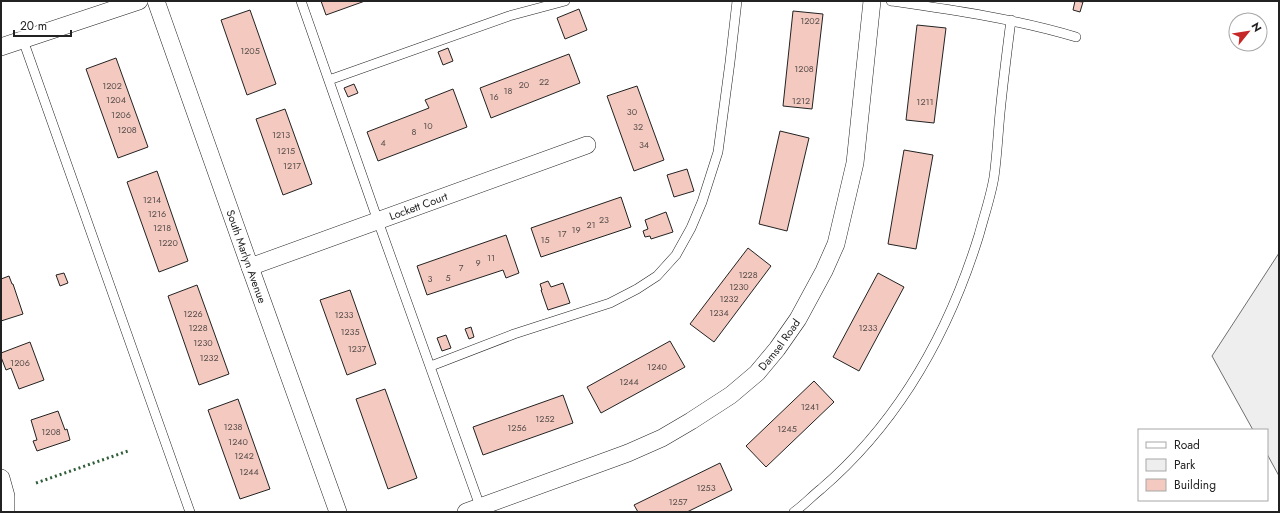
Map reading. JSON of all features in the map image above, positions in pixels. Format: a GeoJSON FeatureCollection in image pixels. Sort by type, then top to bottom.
{"type":"FeatureCollection","features":[{"type":"Feature","properties":{"kind":"street"},"geometry":{"type":"LineString","coordinates":[[1,47],[138,1]]}},
{"type":"Feature","properties":{"kind":"street","name":"South Marlyn Avenue"},"geometry":{"type":"LineString","coordinates":[[156,1],[338,512]]}},
{"type":"Feature","properties":{"kind":"street","name":"Damsel Road"},"geometry":{"type":"LineString","coordinates":[[476,510],[628,453],[662,438],[691,422],[731,395],[757,373],[777,349],[801,312],[824,271],[836,244],[855,163],[872,1]]}},
{"type":"Feature","properties":{"kind":"street","name":"Lockett Court"},"geometry":{"type":"LineString","coordinates":[[250,267],[587,145]]}},
{"type":"Feature","properties":{"kind":"street"},"geometry":{"type":"LineString","coordinates":[[1,478],[6,496],[6,512]]}},
{"type":"Feature","properties":{"kind":"lane"},"geometry":{"type":"LineString","coordinates":[[302,1],[378,221],[431,366],[476,510]]}},
{"type":"Feature","properties":{"kind":"lane"},"geometry":{"type":"LineString","coordinates":[[329,80],[509,16],[565,1]]}},
{"type":"Feature","properties":{"kind":"lane"},"geometry":{"type":"LineString","coordinates":[[431,366],[514,334],[610,303],[637,289],[657,276],[676,255],[691,228],[702,202],[718,152],[737,1]]}},
{"type":"Feature","properties":{"kind":"lane"},"geometry":{"type":"LineString","coordinates":[[891,1],[1011,20],[1076,37]]}},
{"type":"Feature","properties":{"kind":"lane"},"geometry":{"type":"LineString","coordinates":[[794,512],[842,471],[870,441],[894,410],[921,368],[958,296],[985,215],[994,177],[1011,20]]}},
{"type":"Feature","properties":{"kind":"lane"},"geometry":{"type":"LineString","coordinates":[[23,40],[190,512]]}},
{"type":"Feature","properties":{"kind":"green space"},"geometry":{"type":"Polygon","coordinates":[[[1279,253],[1279,476],[1268,456],[1268,429],[1252,429],[1212,356],[1279,253]]]}},
{"type":"Feature","properties":{"kind":"building"},"geometry":{"type":"Polygon","coordinates":[[[321,1],[365,1],[326,15],[321,1]]]}},
{"type":"Feature","properties":{"kind":"building"},"geometry":{"type":"Polygon","coordinates":[[[1075,1],[1083,2],[1080,12],[1073,10],[1075,1]]]}},
{"type":"Feature","properties":{"kind":"building"},"geometry":{"type":"Polygon","coordinates":[[[579,9],[587,30],[565,39],[557,18],[579,9]]]}},
{"type":"Feature","properties":{"kind":"building"},"geometry":{"type":"Polygon","coordinates":[[[250,10],[276,84],[247,95],[221,20],[250,10]]]}},
{"type":"Feature","properties":{"kind":"building"},"geometry":{"type":"Polygon","coordinates":[[[793,11],[823,14],[812,109],[783,106],[793,11]]]}},
{"type":"Feature","properties":{"kind":"building"},"geometry":{"type":"Polygon","coordinates":[[[917,25],[946,28],[934,123],[906,120],[917,25]]]}},
{"type":"Feature","properties":{"kind":"building"},"geometry":{"type":"Polygon","coordinates":[[[448,48],[453,61],[443,65],[438,52],[448,48]]]}},
{"type":"Feature","properties":{"kind":"building"},"geometry":{"type":"Polygon","coordinates":[[[569,54],[580,83],[491,118],[480,88],[569,54]]]}},
{"type":"Feature","properties":{"kind":"building"},"geometry":{"type":"Polygon","coordinates":[[[116,58],[148,147],[118,158],[86,69],[116,58]]]}},
{"type":"Feature","properties":{"kind":"building"},"geometry":{"type":"Polygon","coordinates":[[[354,84],[358,93],[348,97],[344,88],[354,84]]]}},
{"type":"Feature","properties":{"kind":"building"},"geometry":{"type":"Polygon","coordinates":[[[637,86],[664,160],[634,171],[607,96],[637,86]]]}},
{"type":"Feature","properties":{"kind":"building"},"geometry":{"type":"Polygon","coordinates":[[[453,89],[467,127],[378,161],[367,132],[429,108],[425,100],[453,89]]]}},
{"type":"Feature","properties":{"kind":"building"},"geometry":{"type":"Polygon","coordinates":[[[285,109],[312,184],[283,195],[256,119],[285,109]]]}},
{"type":"Feature","properties":{"kind":"building"},"geometry":{"type":"Polygon","coordinates":[[[780,131],[809,138],[787,231],[759,224],[780,131]]]}},
{"type":"Feature","properties":{"kind":"building"},"geometry":{"type":"Polygon","coordinates":[[[904,150],[933,155],[916,249],[888,244],[904,150]]]}},
{"type":"Feature","properties":{"kind":"building"},"geometry":{"type":"Polygon","coordinates":[[[687,169],[694,191],[674,197],[667,175],[687,169]]]}},
{"type":"Feature","properties":{"kind":"building"},"geometry":{"type":"Polygon","coordinates":[[[157,171],[188,261],[159,272],[127,182],[157,171]]]}},
{"type":"Feature","properties":{"kind":"building"},"geometry":{"type":"Polygon","coordinates":[[[621,197],[631,227],[541,257],[531,228],[621,197]]]}},
{"type":"Feature","properties":{"kind":"building"},"geometry":{"type":"Polygon","coordinates":[[[666,212],[673,232],[651,239],[650,236],[645,237],[643,231],[648,229],[645,220],[666,212]]]}},
{"type":"Feature","properties":{"kind":"building"},"geometry":{"type":"Polygon","coordinates":[[[506,235],[519,273],[506,278],[503,270],[427,295],[417,266],[506,235]]]}},
{"type":"Feature","properties":{"kind":"building"},"geometry":{"type":"Polygon","coordinates":[[[748,248],[771,266],[714,342],[690,324],[748,248]]]}},
{"type":"Feature","properties":{"kind":"building"},"geometry":{"type":"Polygon","coordinates":[[[64,273],[68,283],[60,286],[56,275],[64,273]]]}},
{"type":"Feature","properties":{"kind":"building"},"geometry":{"type":"Polygon","coordinates":[[[878,273],[904,287],[859,371],[833,357],[878,273]]]}},
{"type":"Feature","properties":{"kind":"building"},"geometry":{"type":"Polygon","coordinates":[[[9,276],[23,314],[1,321],[1,279],[9,276]]]}},
{"type":"Feature","properties":{"kind":"building"},"geometry":{"type":"Polygon","coordinates":[[[548,281],[551,287],[563,283],[570,303],[548,310],[540,284],[548,281]]]}},
{"type":"Feature","properties":{"kind":"building"},"geometry":{"type":"Polygon","coordinates":[[[197,285],[229,374],[199,385],[168,296],[197,285]]]}},
{"type":"Feature","properties":{"kind":"building"},"geometry":{"type":"Polygon","coordinates":[[[350,290],[376,364],[347,375],[320,300],[350,290]]]}},
{"type":"Feature","properties":{"kind":"building"},"geometry":{"type":"Polygon","coordinates":[[[471,327],[474,337],[469,339],[465,329],[471,327]]]}},
{"type":"Feature","properties":{"kind":"building"},"geometry":{"type":"Polygon","coordinates":[[[446,335],[451,348],[442,351],[437,338],[446,335]]]}},
{"type":"Feature","properties":{"kind":"building"},"geometry":{"type":"Polygon","coordinates":[[[670,341],[685,367],[601,413],[587,387],[670,341]]]}},
{"type":"Feature","properties":{"kind":"building"},"geometry":{"type":"Polygon","coordinates":[[[30,342],[44,380],[19,389],[11,368],[6,370],[1,353],[30,342]]]}},
{"type":"Feature","properties":{"kind":"building"},"geometry":{"type":"Polygon","coordinates":[[[814,381],[834,402],[766,467],[746,446],[814,381]]]}},
{"type":"Feature","properties":{"kind":"building"},"geometry":{"type":"Polygon","coordinates":[[[385,389],[417,478],[388,489],[356,399],[385,389]]]}},
{"type":"Feature","properties":{"kind":"building"},"geometry":{"type":"Polygon","coordinates":[[[563,395],[573,423],[483,455],[473,427],[563,395]]]}},
{"type":"Feature","properties":{"kind":"building"},"geometry":{"type":"Polygon","coordinates":[[[238,399],[270,489],[240,499],[208,410],[238,399]]]}},
{"type":"Feature","properties":{"kind":"building"},"geometry":{"type":"Polygon","coordinates":[[[58,411],[65,430],[67,429],[70,440],[37,451],[33,441],[37,440],[31,420],[58,411]]]}},
{"type":"Feature","properties":{"kind":"building"},"geometry":{"type":"Polygon","coordinates":[[[720,463],[732,490],[687,512],[638,512],[634,505],[720,463]]]}},
{"type":"Feature","properties":{"kind":"hedge"},"geometry":{"type":"LineString","coordinates":[[36,483],[128,451]]}}]}
